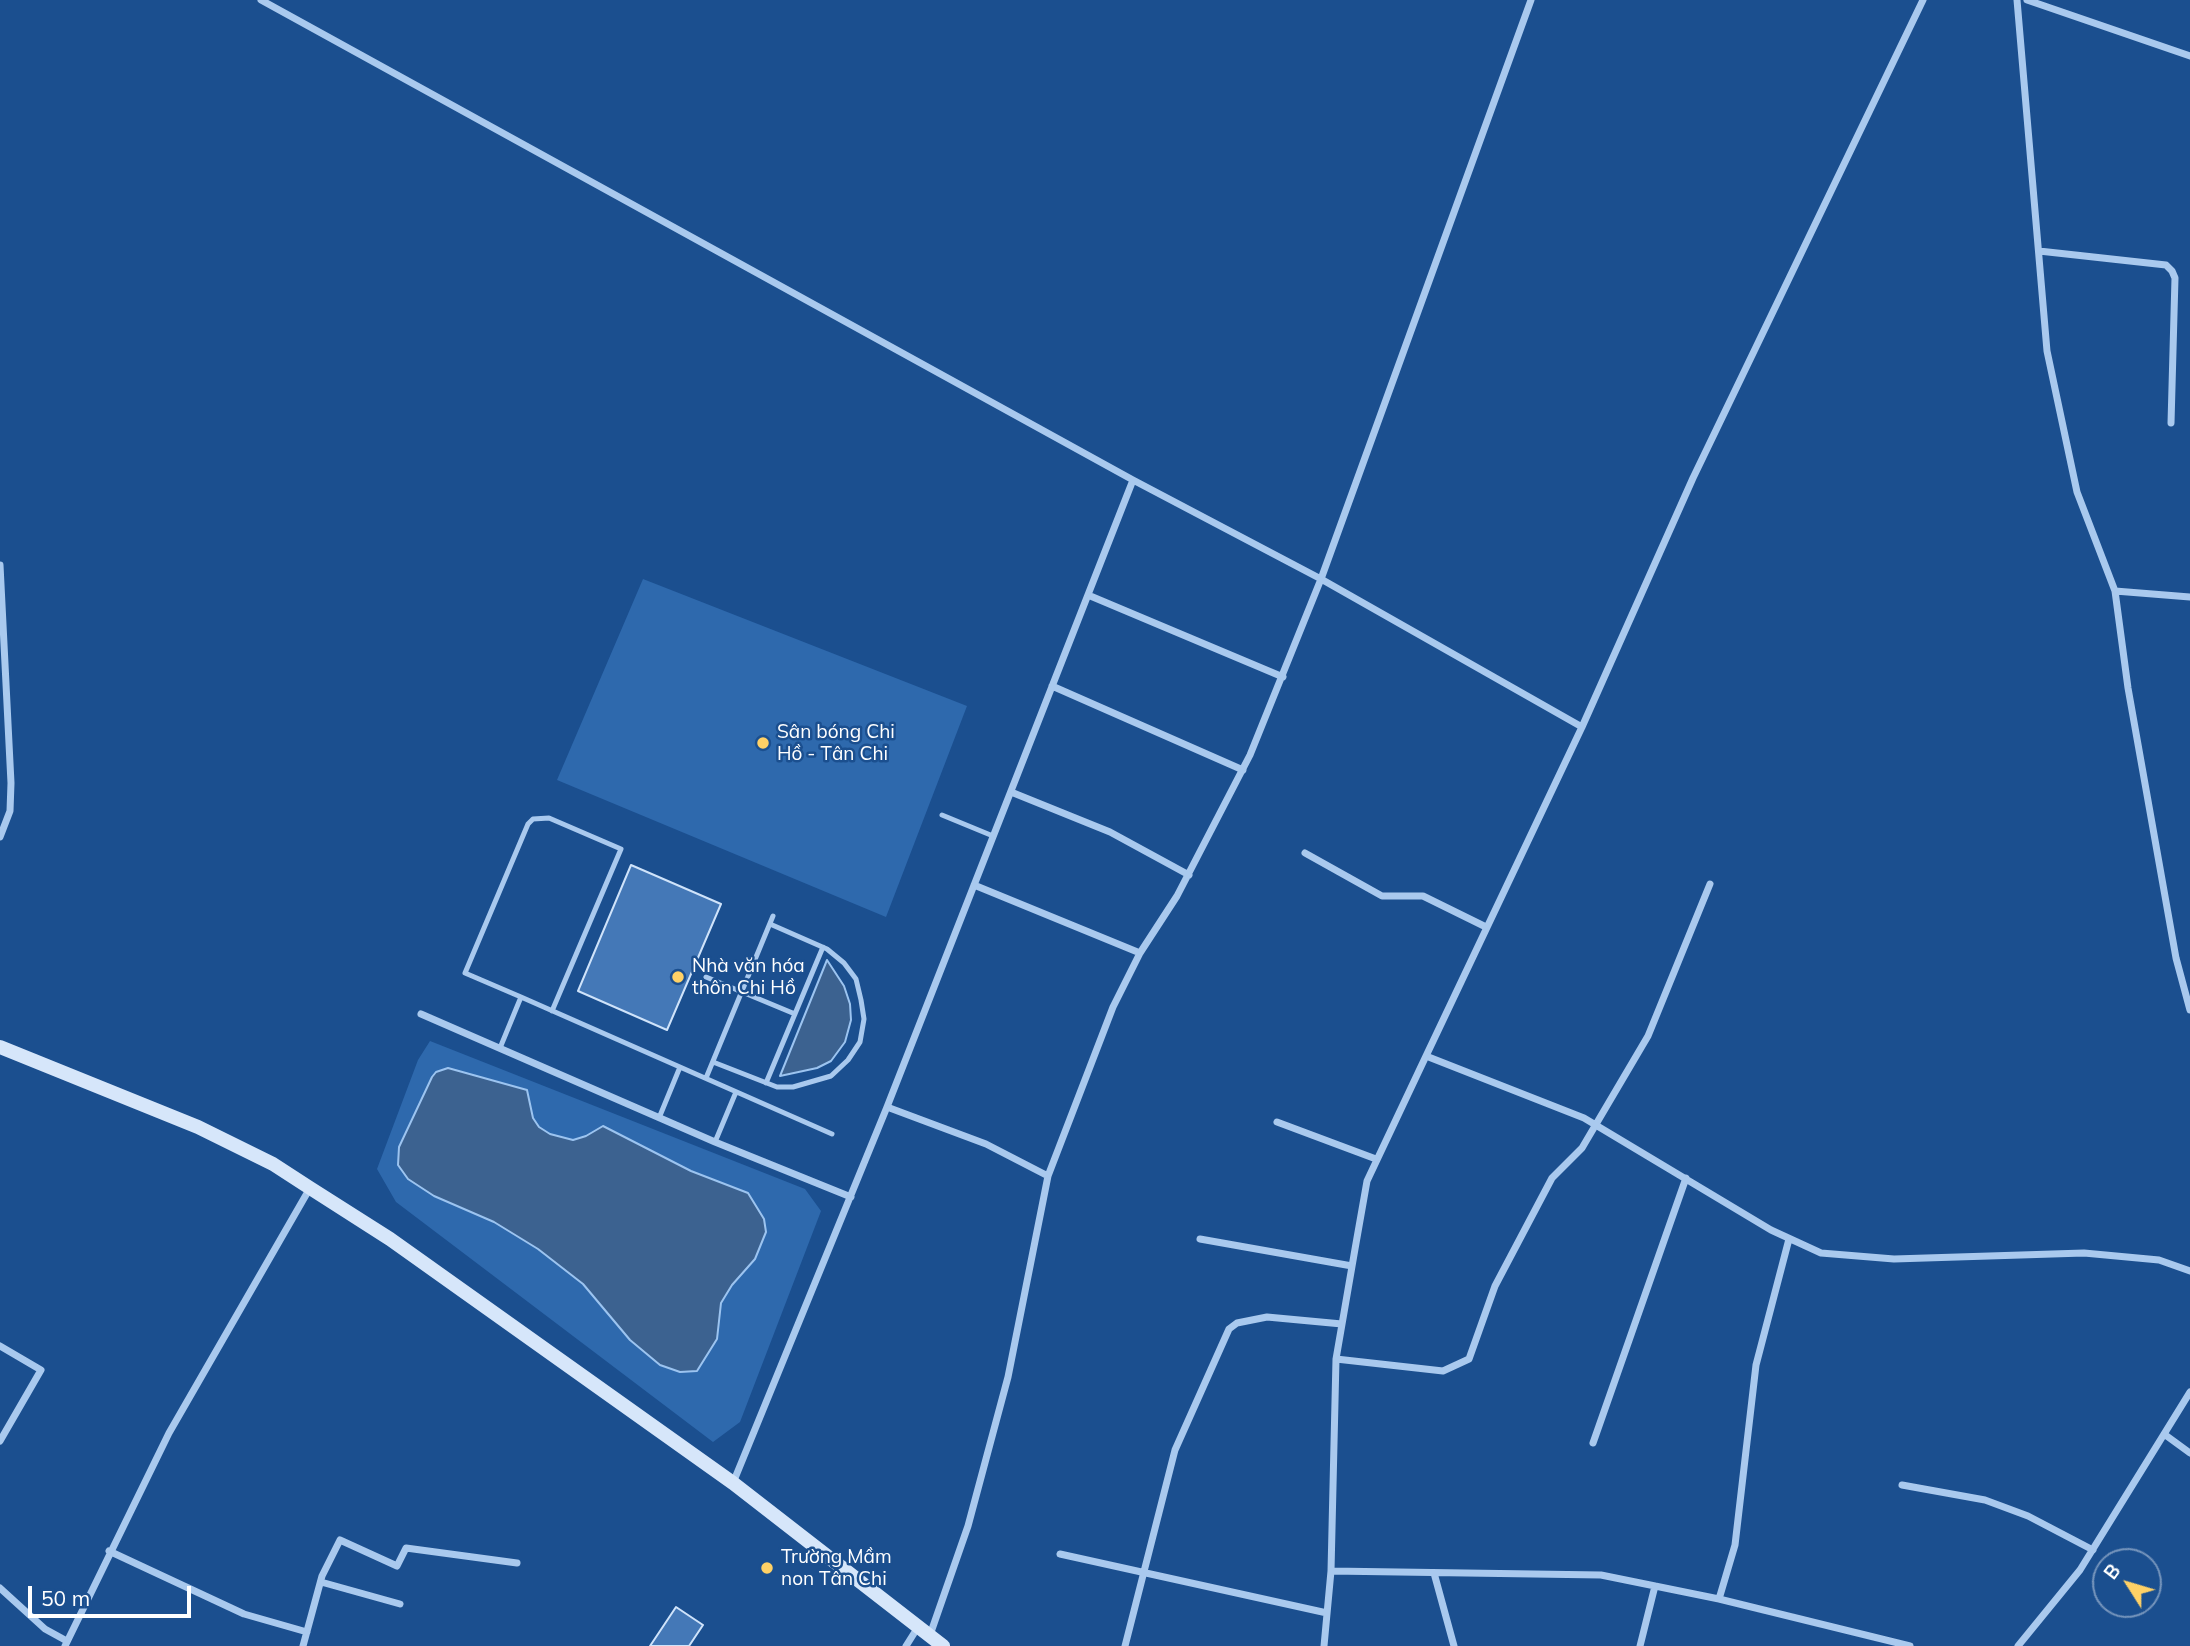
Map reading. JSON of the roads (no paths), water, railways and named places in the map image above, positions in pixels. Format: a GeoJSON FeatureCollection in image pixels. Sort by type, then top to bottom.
{"type":"FeatureCollection","features":[{"type":"Feature","properties":{"kind":"street"},"geometry":{"type":"LineString","coordinates":[[261,0],[1133,480],[1321,579],[1582,727]]}},
{"type":"Feature","properties":{"kind":"street"},"geometry":{"type":"LineString","coordinates":[[906,1646],[924,1631],[968,1526],[1008,1377],[1048,1176],[1113,1007],[1140,953],[1189,875],[1243,770],[1283,677],[1531,0]]}},
{"type":"Feature","properties":{"kind":"street"},"geometry":{"type":"LineString","coordinates":[[1324,1646],[1331,1571],[1336,1359],[1367,1181],[1582,727],[1693,478],[1923,0]]}},
{"type":"Feature","properties":{"kind":"street"},"geometry":{"type":"LineString","coordinates":[[2017,0],[2048,351],[2077,492],[2115,591],[2128,688],[2176,958],[2190,1010]]}},
{"type":"Feature","properties":{"kind":"street"},"geometry":{"type":"LineString","coordinates":[[2027,0],[2190,56]]}},
{"type":"Feature","properties":{"kind":"street"},"geometry":{"type":"LineString","coordinates":[[2039,251],[2166,265],[2172,271],[2175,278],[2171,423]]}},
{"type":"Feature","properties":{"kind":"street"},"geometry":{"type":"LineString","coordinates":[[733,1483],[887,1107],[1133,480]]}},
{"type":"Feature","properties":{"kind":"street"},"geometry":{"type":"LineString","coordinates":[[0,565],[12,783],[10,811],[0,836]]}},
{"type":"Feature","properties":{"kind":"street"},"geometry":{"type":"LineString","coordinates":[[2115,591],[2190,597]]}},
{"type":"Feature","properties":{"kind":"street"},"geometry":{"type":"LineString","coordinates":[[1088,595],[1283,677]]}},
{"type":"Feature","properties":{"kind":"street"},"geometry":{"type":"LineString","coordinates":[[1052,686],[1243,770]]}},
{"type":"Feature","properties":{"kind":"street"},"geometry":{"type":"LineString","coordinates":[[1011,792],[1110,832],[1189,875]]}},
{"type":"Feature","properties":{"kind":"street"},"geometry":{"type":"LineString","coordinates":[[1305,853],[1382,896],[1423,896],[1486,928]]}},
{"type":"Feature","properties":{"kind":"street"},"geometry":{"type":"LineString","coordinates":[[1336,1359],[1443,1371],[1469,1359],[1495,1286],[1552,1178],[1582,1148],[1648,1036],[1710,884]]}},
{"type":"Feature","properties":{"kind":"street"},"geometry":{"type":"LineString","coordinates":[[974,885],[1140,953]]}},
{"type":"Feature","properties":{"kind":"street"},"geometry":{"type":"LineString","coordinates":[[421,1014],[715,1142],[851,1197]]}},
{"type":"Feature","properties":{"kind":"street"},"geometry":{"type":"LineString","coordinates":[[0,1047],[198,1127],[273,1164],[390,1239],[733,1483],[943,1646]]}},
{"type":"Feature","properties":{"kind":"street"},"geometry":{"type":"LineString","coordinates":[[1426,1056],[1597,1125],[1789,1239],[1821,1253],[1894,1259],[2084,1253],[2159,1260],[2190,1271]]}},
{"type":"Feature","properties":{"kind":"street"},"geometry":{"type":"LineString","coordinates":[[887,1107],[986,1144],[1048,1176]]}},
{"type":"Feature","properties":{"kind":"street"},"geometry":{"type":"LineString","coordinates":[[1277,1122],[1376,1159]]}},
{"type":"Feature","properties":{"kind":"street"},"geometry":{"type":"LineString","coordinates":[[1593,1443],[1686,1178]]}},
{"type":"Feature","properties":{"kind":"street"},"geometry":{"type":"LineString","coordinates":[[0,1588],[45,1629],[65,1643],[169,1433],[310,1188]]}},
{"type":"Feature","properties":{"kind":"street"},"geometry":{"type":"LineString","coordinates":[[1200,1239],[1352,1266]]}},
{"type":"Feature","properties":{"kind":"street"},"geometry":{"type":"LineString","coordinates":[[1719,1599],[1735,1545],[1756,1365],[1789,1239]]}},
{"type":"Feature","properties":{"kind":"street"},"geometry":{"type":"LineString","coordinates":[[1125,1646],[1175,1450],[1229,1329],[1237,1323],[1267,1317],[1342,1324]]}},
{"type":"Feature","properties":{"kind":"street"},"geometry":{"type":"LineString","coordinates":[[0,1346],[41,1370],[0,1441]]}},
{"type":"Feature","properties":{"kind":"street"},"geometry":{"type":"LineString","coordinates":[[2094,1548],[2190,1392]]}},
{"type":"Feature","properties":{"kind":"street"},"geometry":{"type":"LineString","coordinates":[[2164,1434],[2190,1453]]}},
{"type":"Feature","properties":{"kind":"street"},"geometry":{"type":"LineString","coordinates":[[1902,1485],[1985,1500],[2028,1516],[2092,1549]]}},
{"type":"Feature","properties":{"kind":"street"},"geometry":{"type":"LineString","coordinates":[[303,1646],[321,1581],[340,1540],[397,1566],[407,1548],[517,1563]]}},
{"type":"Feature","properties":{"kind":"street"},"geometry":{"type":"LineString","coordinates":[[109,1551],[244,1614],[307,1632]]}},
{"type":"Feature","properties":{"kind":"street"},"geometry":{"type":"LineString","coordinates":[[2018,1646],[2092,1551]]}},
{"type":"Feature","properties":{"kind":"street"},"geometry":{"type":"LineString","coordinates":[[1060,1554],[1327,1613]]}},
{"type":"Feature","properties":{"kind":"street"},"geometry":{"type":"LineString","coordinates":[[1331,1571],[1581,1573],[1719,1599],[1910,1646]]}},
{"type":"Feature","properties":{"kind":"street"},"geometry":{"type":"LineString","coordinates":[[1434,1573],[1454,1646]]}},
{"type":"Feature","properties":{"kind":"street"},"geometry":{"type":"LineString","coordinates":[[321,1581],[400,1604]]}},
{"type":"Feature","properties":{"kind":"street"},"geometry":{"type":"LineString","coordinates":[[1640,1646],[1655,1586]]}},
{"type":"Feature","properties":{"kind":"lane"},"geometry":{"type":"LineString","coordinates":[[942,816],[993,836]]}},
{"type":"Feature","properties":{"kind":"lane"},"geometry":{"type":"LineString","coordinates":[[552,1011],[621,849],[549,818],[533,819],[528,824],[465,973],[832,1134]]}},
{"type":"Feature","properties":{"kind":"lane"},"geometry":{"type":"LineString","coordinates":[[706,1079],[773,916]]}},
{"type":"Feature","properties":{"kind":"lane"},"geometry":{"type":"LineString","coordinates":[[713,1062],[777,1087],[793,1087],[831,1076],[848,1060],[860,1042],[864,1019],[856,979],[844,963],[823,947],[770,924]]}},
{"type":"Feature","properties":{"kind":"lane"},"geometry":{"type":"LineString","coordinates":[[766,1083],[823,947]]}},
{"type":"Feature","properties":{"kind":"lane"},"geometry":{"type":"LineString","coordinates":[[706,977],[795,1014]]}},
{"type":"Feature","properties":{"kind":"lane"},"geometry":{"type":"LineString","coordinates":[[500,1048],[521,997]]}},
{"type":"Feature","properties":{"kind":"lane"},"geometry":{"type":"LineString","coordinates":[[660,1118],[680,1067]]}},
{"type":"Feature","properties":{"kind":"lane"},"geometry":{"type":"LineString","coordinates":[[715,1142],[736,1092]]}},
{"type":"Feature","properties":{"kind":"place","name":"Sân bóng Chi Hồ - Tân Chi"},"geometry":{"type":"Point","coordinates":[763,743]}},
{"type":"Feature","properties":{"kind":"place","name":"Nhà văn hóa thôn Chi Hồ"},"geometry":{"type":"Point","coordinates":[678,977]}},
{"type":"Feature","properties":{"kind":"place","name":"Trường Mầm non Tân Chi"},"geometry":{"type":"Point","coordinates":[767,1568]}}]}
